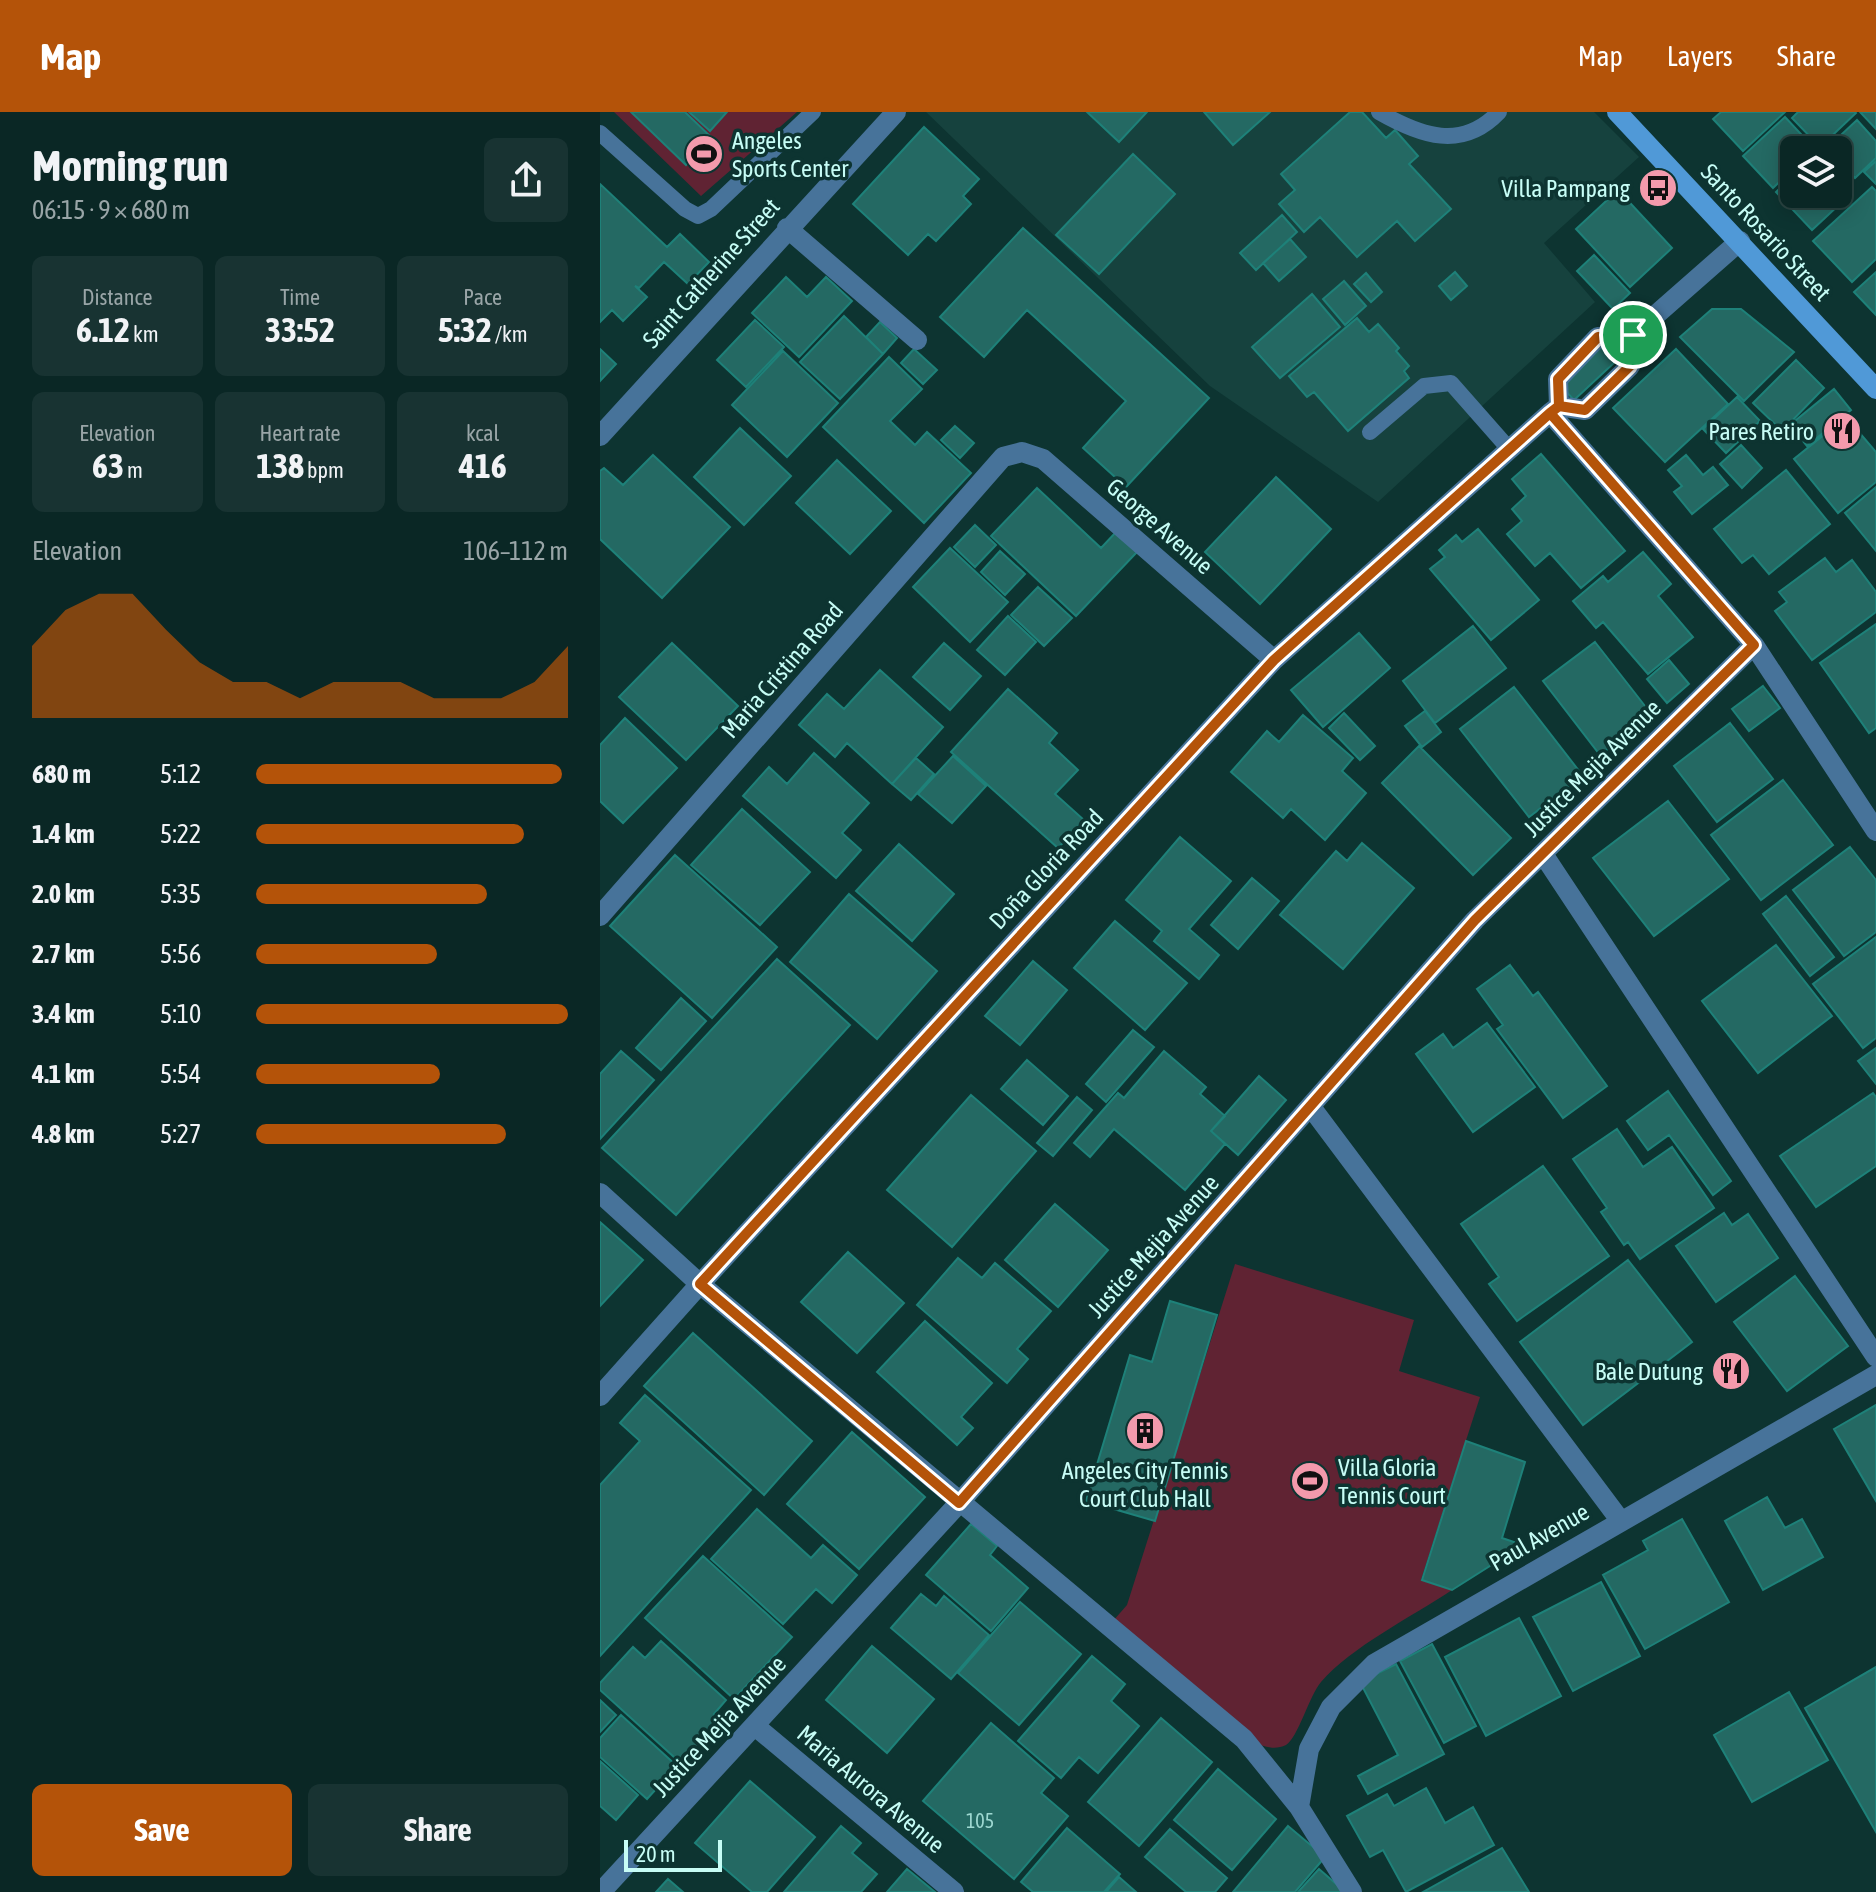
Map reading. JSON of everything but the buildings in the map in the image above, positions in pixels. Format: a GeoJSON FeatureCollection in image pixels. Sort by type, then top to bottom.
{"type":"FeatureCollection","features":[{"type":"Feature","properties":{"kind":"main road","name":"Santo Rosario Street"},"geometry":{"type":"LineString","coordinates":[[1617,112],[1876,389]]}},
{"type":"Feature","properties":{"kind":"street","name":"Saint Catherine Street"},"geometry":{"type":"LineString","coordinates":[[600,436],[896,112]]}},
{"type":"Feature","properties":{"kind":"street"},"geometry":{"type":"LineString","coordinates":[[787,228],[917,340]]}},
{"type":"Feature","properties":{"kind":"street"},"geometry":{"type":"LineString","coordinates":[[1740,241],[1633,335],[1598,337],[1558,379],[1555,410],[1754,645],[1876,831]]}},
{"type":"Feature","properties":{"kind":"street"},"geometry":{"type":"LineString","coordinates":[[1555,410],[1585,410],[1605,393],[1630,366],[1633,335]]}},
{"type":"Feature","properties":{"kind":"street","name":"Doña Gloria Road"},"geometry":{"type":"LineString","coordinates":[[600,1396],[1274,660],[1555,410]]}},
{"type":"Feature","properties":{"kind":"street","name":"George Avenue"},"geometry":{"type":"LineString","coordinates":[[1003,457],[1022,452],[1043,459],[1274,660]]}},
{"type":"Feature","properties":{"kind":"street","name":"Maria Cristina Road"},"geometry":{"type":"LineString","coordinates":[[600,916],[1003,457]]}},
{"type":"Feature","properties":{"kind":"street","name":"Justice Mejia Avenue"},"geometry":{"type":"LineString","coordinates":[[601,1892],[959,1503],[1475,920],[1754,645]]}},
{"type":"Feature","properties":{"kind":"street"},"geometry":{"type":"LineString","coordinates":[[1543,854],[1876,1357]]}},
{"type":"Feature","properties":{"kind":"street"},"geometry":{"type":"LineString","coordinates":[[1311,1107],[1620,1520]]}},
{"type":"Feature","properties":{"kind":"street"},"geometry":{"type":"LineString","coordinates":[[600,1193],[700,1284],[1244,1739],[1299,1807],[1352,1892]]}},
{"type":"Feature","properties":{"kind":"street","name":"Paul Avenue"},"geometry":{"type":"LineString","coordinates":[[1299,1807],[1309,1749],[1331,1707],[1374,1664],[1876,1375]]}},
{"type":"Feature","properties":{"kind":"street","name":"Maria Aurora Avenue"},"geometry":{"type":"LineString","coordinates":[[755,1726],[954,1892]]}},
{"type":"Feature","properties":{"kind":"lane"},"geometry":{"type":"LineString","coordinates":[[600,133],[685,209],[698,216],[711,209],[813,112]]}},
{"type":"Feature","properties":{"kind":"lane"},"geometry":{"type":"LineString","coordinates":[[1379,112],[1421,132],[1464,137],[1488,123],[1499,112]]}},
{"type":"Feature","properties":{"kind":"lane"},"geometry":{"type":"LineString","coordinates":[[1370,432],[1424,386],[1451,383],[1510,450]]}},
{"type":"Feature","properties":{"kind":"shaded area","name":"Angeles Sports Center"},"geometry":{"type":"Polygon","coordinates":[[[614,112],[797,112],[701,196],[614,112]]]}},
{"type":"Feature","properties":{"kind":"shaded area"},"geometry":{"type":"Polygon","coordinates":[[[926,112],[1594,112],[1639,157],[1544,243],[1595,302],[1378,502],[1210,386],[926,112]]]}},
{"type":"Feature","properties":{"kind":"shaded area","name":"Villa Gloria Tennis Court"},"geometry":{"type":"Polygon","coordinates":[[[1235,1264],[1414,1320],[1399,1371],[1480,1397],[1421,1580],[1452,1590],[1365,1644],[1334,1669],[1317,1688],[1290,1741],[1277,1748],[1250,1741],[1113,1621],[1127,1605],[1235,1264]]]}},
{"type":"Feature","properties":{"kind":"place","name":"Angeles Sports Center"},"geometry":{"type":"Point","coordinates":[704,154]}},
{"type":"Feature","properties":{"kind":"place","name":"Villa Pampang"},"geometry":{"type":"Point","coordinates":[1658,188]}},
{"type":"Feature","properties":{"kind":"place","name":"Pares Retiro"},"geometry":{"type":"Point","coordinates":[1842,431]}},
{"type":"Feature","properties":{"kind":"place","name":"Bale Dutung"},"geometry":{"type":"Point","coordinates":[1731,1371]}},
{"type":"Feature","properties":{"kind":"place","name":"Angeles City Tennis Court Club Hall"},"geometry":{"type":"Point","coordinates":[1145,1431]}},
{"type":"Feature","properties":{"kind":"place","name":"Villa Gloria Tennis Court"},"geometry":{"type":"Point","coordinates":[1310,1481]}},
{"type":"Feature","properties":{"kind":"route"},"geometry":{"type":"LineString","coordinates":[[1633,335],[1598,337],[1558,379],[1559,406],[1550,413],[1274,660],[700,1284],[959,1503],[1475,920],[1754,645],[1550,413],[1559,406],[1585,410],[1605,393],[1630,366],[1633,335]]}}]}
